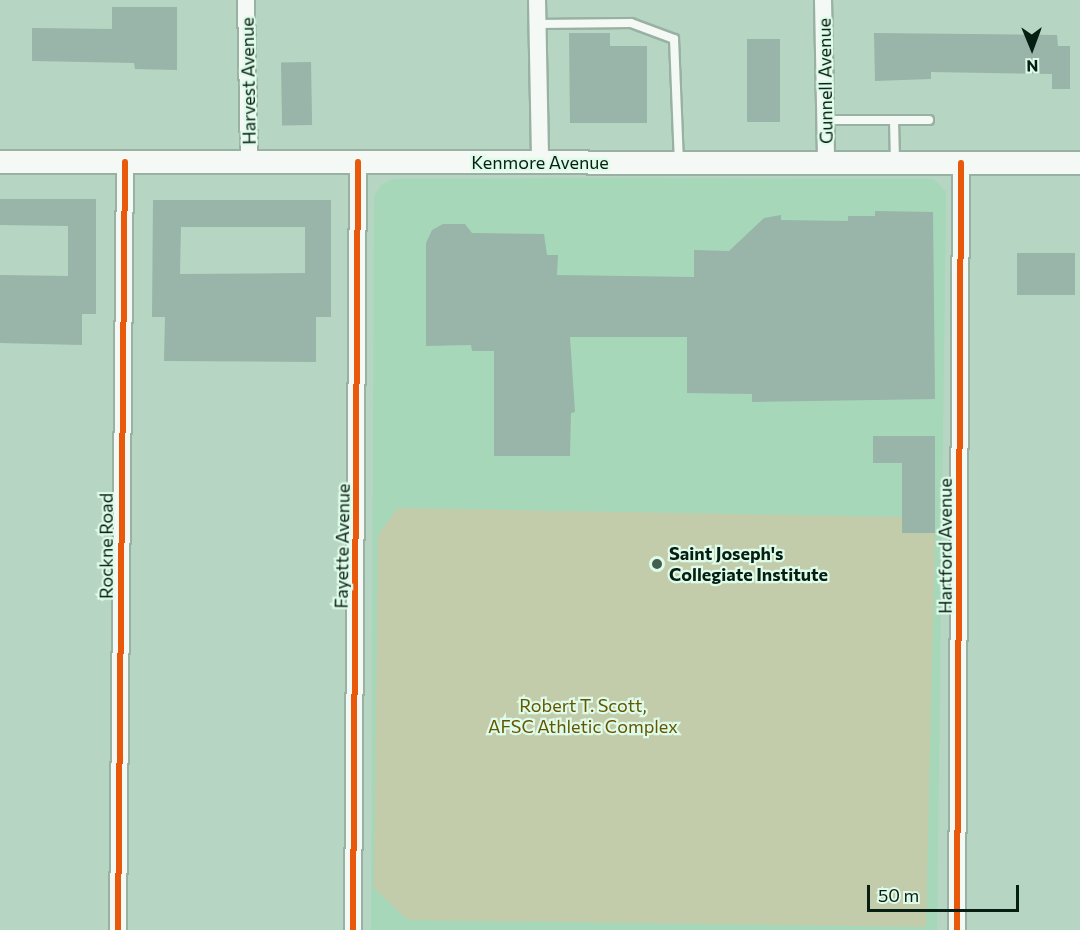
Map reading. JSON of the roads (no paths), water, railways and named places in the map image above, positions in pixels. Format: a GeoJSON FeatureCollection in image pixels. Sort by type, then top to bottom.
{"type":"FeatureCollection","features":[{"type":"Feature","properties":{"kind":"main road","name":"Kenmore Avenue"},"geometry":{"type":"LineString","coordinates":[[0,162],[1080,163]]}},
{"type":"Feature","properties":{"kind":"street","name":"Harvest Avenue"},"geometry":{"type":"LineString","coordinates":[[246,0],[249,162]]}},
{"type":"Feature","properties":{"kind":"street"},"geometry":{"type":"LineString","coordinates":[[537,0],[540,162]]}},
{"type":"Feature","properties":{"kind":"street","name":"Gunnell Avenue"},"geometry":{"type":"LineString","coordinates":[[823,0],[826,163]]}},
{"type":"Feature","properties":{"kind":"street","name":"Rockne Road"},"geometry":{"type":"LineString","coordinates":[[118,930],[125,162]]}},
{"type":"Feature","properties":{"kind":"street","name":"Fayette Avenue"},"geometry":{"type":"LineString","coordinates":[[353,930],[358,162]]}},
{"type":"Feature","properties":{"kind":"street","name":"Hartford Avenue"},"geometry":{"type":"LineString","coordinates":[[957,930],[962,163]]}},
{"type":"Feature","properties":{"kind":"lane"},"geometry":{"type":"LineString","coordinates":[[537,24],[631,23],[674,39],[679,163]]}},
{"type":"Feature","properties":{"kind":"lane"},"geometry":{"type":"LineString","coordinates":[[825,120],[929,120]]}},
{"type":"Feature","properties":{"kind":"lane"},"geometry":{"type":"LineString","coordinates":[[894,120],[895,163]]}},
{"type":"Feature","properties":{"kind":"place","name":"Saint Joseph's Collegiate Institute"},"geometry":{"type":"Point","coordinates":[657,564]}},
{"type":"Feature","properties":{"kind":"park label","name":"Robert T. Scott, AFSC Athletic Complex"},"geometry":{"type":"Point","coordinates":[583,716]}}]}
